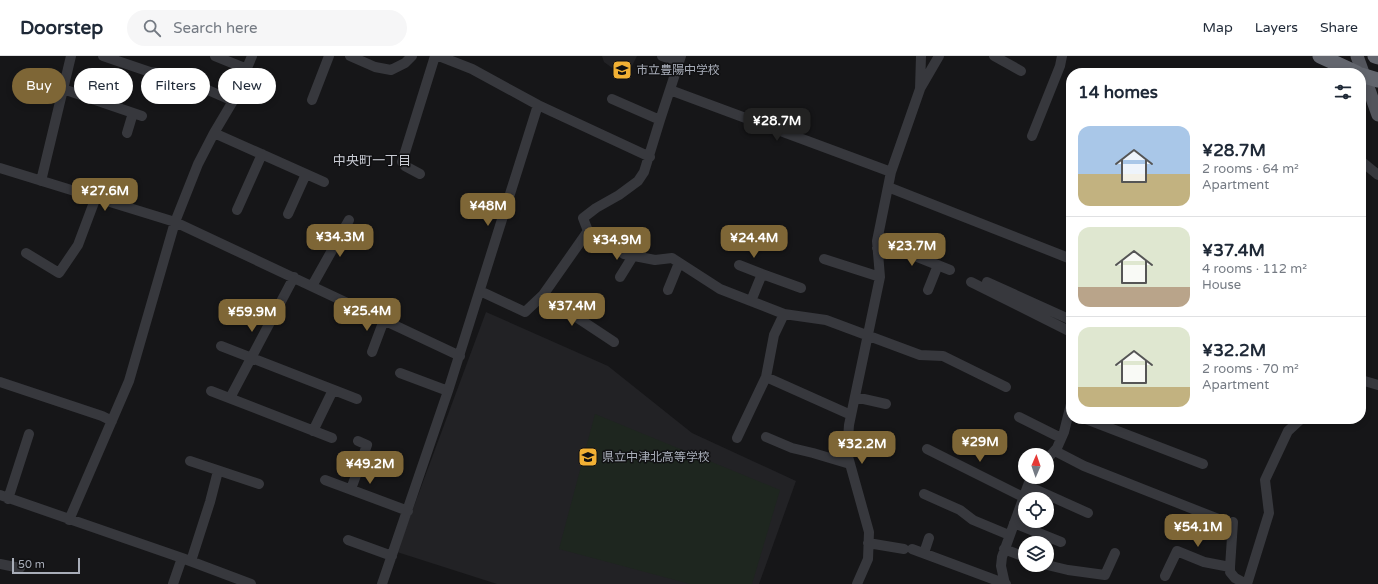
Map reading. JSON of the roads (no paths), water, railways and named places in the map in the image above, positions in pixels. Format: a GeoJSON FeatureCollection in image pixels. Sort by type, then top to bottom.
{"type":"FeatureCollection","features":[{"type":"Feature","properties":{"kind":"highway"},"geometry":{"type":"LineString","coordinates":[[1320,56],[1343,68]]}},
{"type":"Feature","properties":{"kind":"highway"},"geometry":{"type":"LineString","coordinates":[[1366,78],[1378,80]]}},
{"type":"Feature","properties":{"kind":"main road"},"geometry":{"type":"LineString","coordinates":[[1357,56],[1359,68]]}},
{"type":"Feature","properties":{"kind":"main road"},"geometry":{"type":"LineString","coordinates":[[1366,88],[1378,115]]}},
{"type":"Feature","properties":{"kind":"street"},"geometry":{"type":"LineString","coordinates":[[66,80],[71,56]]}},
{"type":"Feature","properties":{"kind":"street"},"geometry":{"type":"LineString","coordinates":[[103,56],[150,72],[176,76],[218,94]]}},
{"type":"Feature","properties":{"kind":"street"},"geometry":{"type":"LineString","coordinates":[[215,56],[244,68]]}},
{"type":"Feature","properties":{"kind":"street"},"geometry":{"type":"LineString","coordinates":[[246,68],[252,56]]}},
{"type":"Feature","properties":{"kind":"street"},"geometry":{"type":"LineString","coordinates":[[312,100],[329,56]]}},
{"type":"Feature","properties":{"kind":"street"},"geometry":{"type":"LineString","coordinates":[[350,56],[375,67],[391,70],[405,63],[412,56]]}},
{"type":"Feature","properties":{"kind":"street"},"geometry":{"type":"LineString","coordinates":[[420,174],[405,166],[402,162],[435,56]]}},
{"type":"Feature","properties":{"kind":"street"},"geometry":{"type":"LineString","coordinates":[[439,56],[472,69],[538,106],[650,157]]}},
{"type":"Feature","properties":{"kind":"street"},"geometry":{"type":"LineString","coordinates":[[662,56],[680,59],[644,172],[638,182],[596,208],[583,218],[588,231],[624,254],[655,260],[672,258],[720,289],[784,314],[826,320],[920,355],[943,356],[1006,387]]}},
{"type":"Feature","properties":{"kind":"street"},"geometry":{"type":"LineString","coordinates":[[920,89],[921,56]]}},
{"type":"Feature","properties":{"kind":"street"},"geometry":{"type":"LineString","coordinates":[[857,584],[868,559],[869,532],[847,453],[851,415],[869,336],[880,277],[877,241],[891,172],[920,89],[938,56]]}},
{"type":"Feature","properties":{"kind":"street"},"geometry":{"type":"LineString","coordinates":[[994,56],[1021,71]]}},
{"type":"Feature","properties":{"kind":"street"},"geometry":{"type":"LineString","coordinates":[[1032,136],[1060,66],[1062,56]]}},
{"type":"Feature","properties":{"kind":"street"},"geometry":{"type":"LineString","coordinates":[[66,90],[138,115],[127,133]]}},
{"type":"Feature","properties":{"kind":"street"},"geometry":{"type":"LineString","coordinates":[[670,90],[891,172]]}},
{"type":"Feature","properties":{"kind":"street"},"geometry":{"type":"LineString","coordinates":[[612,99],[660,120]]}},
{"type":"Feature","properties":{"kind":"street"},"geometry":{"type":"LineString","coordinates":[[41,180],[60,104]]}},
{"type":"Feature","properties":{"kind":"street"},"geometry":{"type":"LineString","coordinates":[[69,520],[129,381],[176,222],[198,164],[231,104]]}},
{"type":"Feature","properties":{"kind":"street"},"geometry":{"type":"LineString","coordinates":[[382,584],[460,356],[538,106]]}},
{"type":"Feature","properties":{"kind":"street"},"geometry":{"type":"LineString","coordinates":[[214,133],[324,182]]}},
{"type":"Feature","properties":{"kind":"street"},"geometry":{"type":"LineString","coordinates":[[237,210],[262,154]]}},
{"type":"Feature","properties":{"kind":"street"},"geometry":{"type":"LineString","coordinates":[[1366,165],[1378,175]]}},
{"type":"Feature","properties":{"kind":"street"},"geometry":{"type":"LineString","coordinates":[[0,168],[176,222],[460,356]]}},
{"type":"Feature","properties":{"kind":"street"},"geometry":{"type":"LineString","coordinates":[[288,214],[306,174]]}},
{"type":"Feature","properties":{"kind":"street"},"geometry":{"type":"LineString","coordinates":[[888,187],[1066,257]]}},
{"type":"Feature","properties":{"kind":"street"},"geometry":{"type":"LineString","coordinates":[[26,253],[59,273],[78,245],[96,198]]}},
{"type":"Feature","properties":{"kind":"street"},"geometry":{"type":"LineString","coordinates":[[312,286],[349,220]]}},
{"type":"Feature","properties":{"kind":"street"},"geometry":{"type":"LineString","coordinates":[[480,291],[525,312],[543,295],[588,231]]}},
{"type":"Feature","properties":{"kind":"street"},"geometry":{"type":"LineString","coordinates":[[877,248],[905,252],[950,270]]}},
{"type":"Feature","properties":{"kind":"street"},"geometry":{"type":"LineString","coordinates":[[620,277],[633,256]]}},
{"type":"Feature","properties":{"kind":"street"},"geometry":{"type":"LineString","coordinates":[[824,259],[880,277]]}},
{"type":"Feature","properties":{"kind":"street"},"geometry":{"type":"LineString","coordinates":[[668,290],[679,263]]}},
{"type":"Feature","properties":{"kind":"street"},"geometry":{"type":"LineString","coordinates":[[739,265],[801,288]]}},
{"type":"Feature","properties":{"kind":"street"},"geometry":{"type":"LineString","coordinates":[[928,290],[938,265]]}},
{"type":"Feature","properties":{"kind":"street"},"geometry":{"type":"LineString","coordinates":[[751,301],[762,274]]}},
{"type":"Feature","properties":{"kind":"street"},"geometry":{"type":"LineString","coordinates":[[230,398],[294,277]]}},
{"type":"Feature","properties":{"kind":"street"},"geometry":{"type":"LineString","coordinates":[[970,282],[1066,330]]}},
{"type":"Feature","properties":{"kind":"street"},"geometry":{"type":"LineString","coordinates":[[987,282],[1066,318]]}},
{"type":"Feature","properties":{"kind":"street"},"geometry":{"type":"LineString","coordinates":[[543,295],[614,342]]}},
{"type":"Feature","properties":{"kind":"street"},"geometry":{"type":"LineString","coordinates":[[737,438],[766,377],[774,335],[784,314]]}},
{"type":"Feature","properties":{"kind":"street"},"geometry":{"type":"LineString","coordinates":[[372,352],[384,320]]}},
{"type":"Feature","properties":{"kind":"street"},"geometry":{"type":"LineString","coordinates":[[221,346],[357,399]]}},
{"type":"Feature","properties":{"kind":"street"},"geometry":{"type":"LineString","coordinates":[[400,373],[448,391]]}},
{"type":"Feature","properties":{"kind":"street"},"geometry":{"type":"LineString","coordinates":[[766,377],[851,415]]}},
{"type":"Feature","properties":{"kind":"street"},"geometry":{"type":"LineString","coordinates":[[1366,381],[1378,385]]}},
{"type":"Feature","properties":{"kind":"street"},"geometry":{"type":"LineString","coordinates":[[0,382],[102,416],[112,421]]}},
{"type":"Feature","properties":{"kind":"street"},"geometry":{"type":"LineString","coordinates":[[313,431],[333,390]]}},
{"type":"Feature","properties":{"kind":"street"},"geometry":{"type":"LineString","coordinates":[[211,391],[332,438]]}},
{"type":"Feature","properties":{"kind":"street"},"geometry":{"type":"LineString","coordinates":[[855,397],[886,404]]}},
{"type":"Feature","properties":{"kind":"street"},"geometry":{"type":"LineString","coordinates":[[1019,417],[1061,438]]}},
{"type":"Feature","properties":{"kind":"street"},"geometry":{"type":"LineString","coordinates":[[1066,422],[1055,451],[1084,466],[1229,522],[1230,572],[1235,578],[1246,584],[1269,513],[1265,480],[1288,431],[1296,424]]}},
{"type":"Feature","properties":{"kind":"street"},"geometry":{"type":"LineString","coordinates":[[1099,424],[1203,464]]}},
{"type":"Feature","properties":{"kind":"street"},"geometry":{"type":"LineString","coordinates":[[29,434],[4,497],[187,559],[251,584]]}},
{"type":"Feature","properties":{"kind":"street"},"geometry":{"type":"LineString","coordinates":[[766,437],[792,448],[850,464]]}},
{"type":"Feature","properties":{"kind":"street"},"geometry":{"type":"LineString","coordinates":[[350,489],[367,445],[358,441]]}},
{"type":"Feature","properties":{"kind":"street"},"geometry":{"type":"LineString","coordinates":[[928,449],[1018,494]]}},
{"type":"Feature","properties":{"kind":"street"},"geometry":{"type":"LineString","coordinates":[[190,461],[260,484]]}},
{"type":"Feature","properties":{"kind":"street"},"geometry":{"type":"LineString","coordinates":[[172,584],[187,559],[210,502],[218,471]]}},
{"type":"Feature","properties":{"kind":"street"},"geometry":{"type":"LineString","coordinates":[[325,480],[408,511]]}},
{"type":"Feature","properties":{"kind":"street"},"geometry":{"type":"LineString","coordinates":[[1035,484],[1088,513]]}},
{"type":"Feature","properties":{"kind":"street"},"geometry":{"type":"LineString","coordinates":[[924,494],[960,510],[973,520],[1009,535]]}},
{"type":"Feature","properties":{"kind":"street"},"geometry":{"type":"LineString","coordinates":[[1005,584],[1001,566],[1002,557],[1018,511]]}},
{"type":"Feature","properties":{"kind":"street"},"geometry":{"type":"LineString","coordinates":[[1014,523],[1062,542]]}},
{"type":"Feature","properties":{"kind":"street"},"geometry":{"type":"LineString","coordinates":[[924,553],[929,538]]}},
{"type":"Feature","properties":{"kind":"street"},"geometry":{"type":"LineString","coordinates":[[348,540],[392,556]]}},
{"type":"Feature","properties":{"kind":"street"},"geometry":{"type":"LineString","coordinates":[[868,543],[924,553],[1005,584]]}},
{"type":"Feature","properties":{"kind":"street"},"geometry":{"type":"LineString","coordinates":[[1004,549],[1018,554]]}},
{"type":"Feature","properties":{"kind":"street"},"geometry":{"type":"LineString","coordinates":[[1165,576],[1177,550],[1204,562],[1230,567]]}},
{"type":"Feature","properties":{"kind":"street"},"geometry":{"type":"LineString","coordinates":[[1054,567],[1105,575],[1115,553]]}},
{"type":"Feature","properties":{"kind":"street"},"geometry":{"type":"LineString","coordinates":[[0,564],[20,568]]}},
{"type":"Feature","properties":{"kind":"place","name":"市立豊陽中学校"},"geometry":{"type":"Point","coordinates":[622,70]}},
{"type":"Feature","properties":{"kind":"place","name":"県立中津北高等学校"},"geometry":{"type":"Point","coordinates":[588,457]}},
{"type":"Feature","properties":{"kind":"district","name":"中央町一丁目"},"geometry":{"type":"Point","coordinates":[372,160]}}]}
